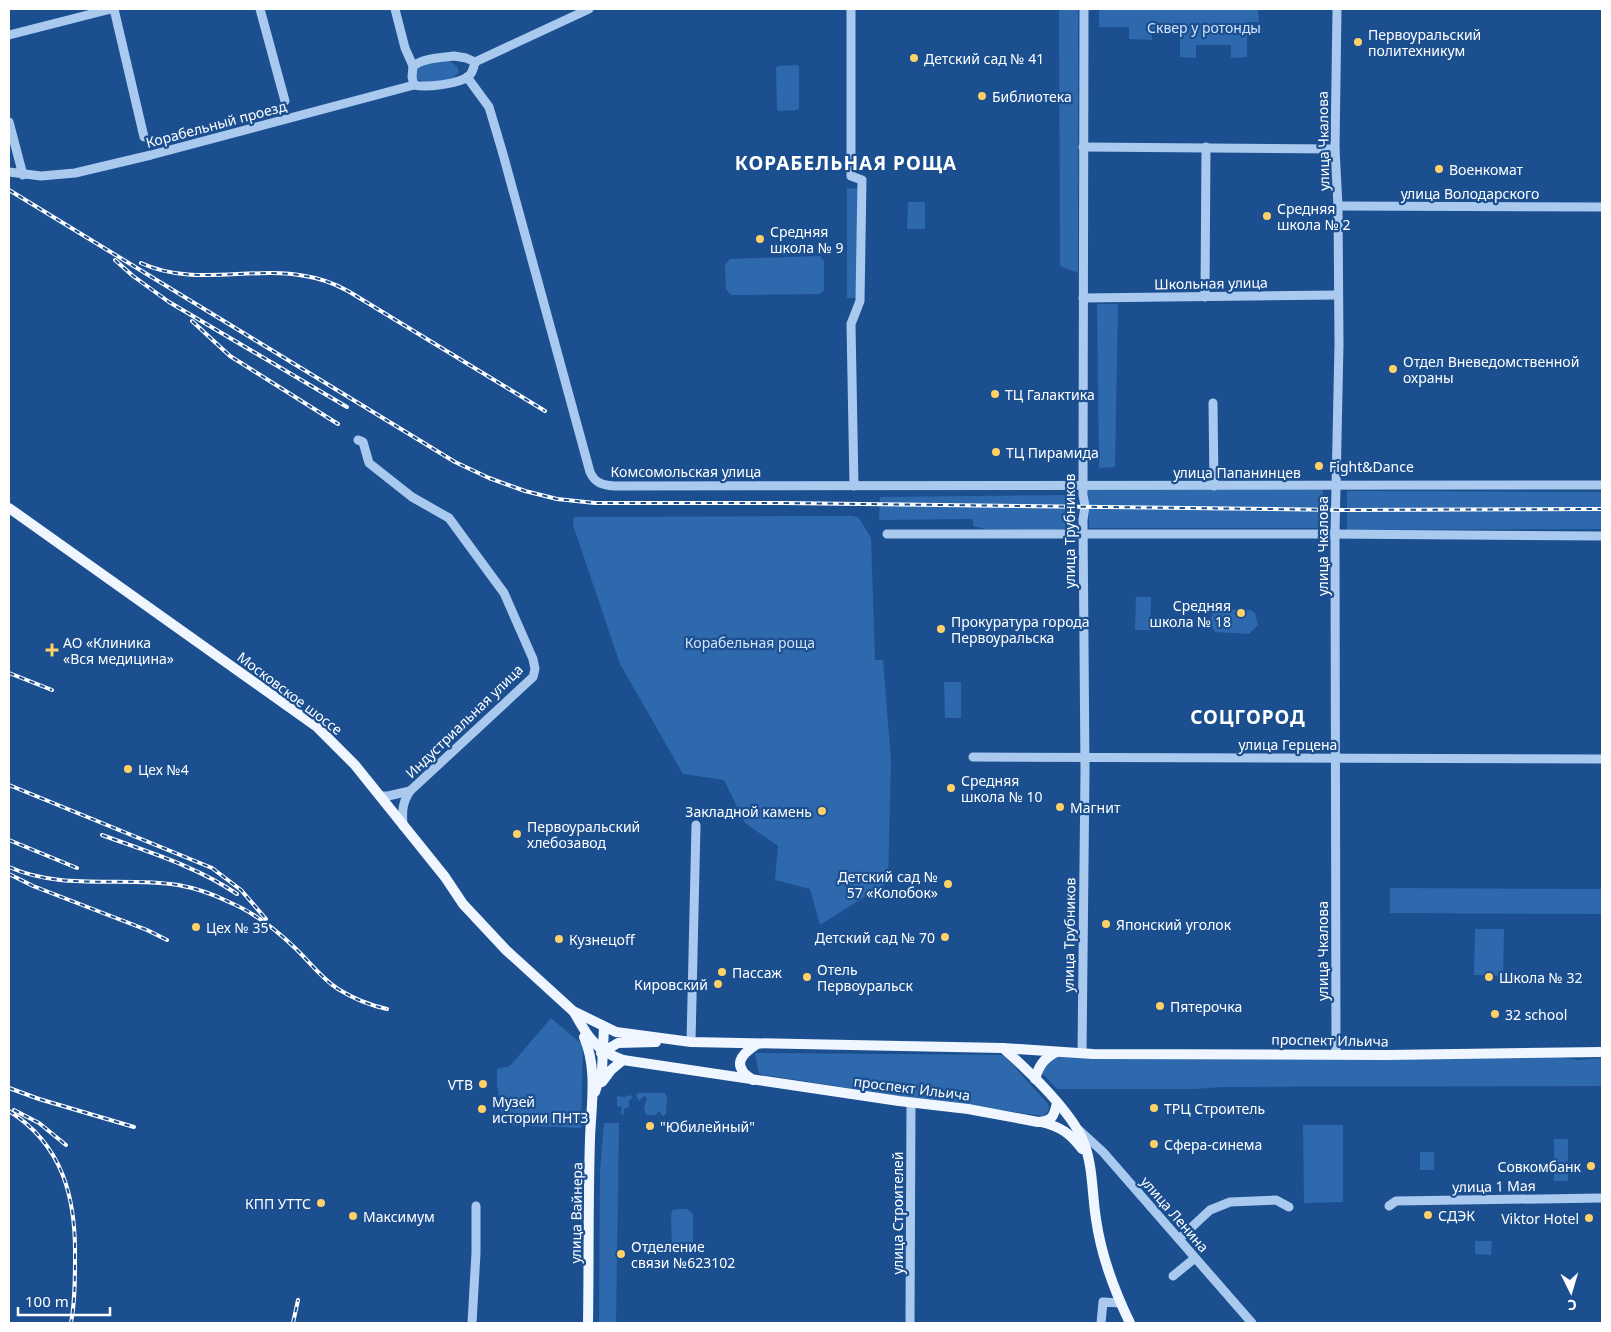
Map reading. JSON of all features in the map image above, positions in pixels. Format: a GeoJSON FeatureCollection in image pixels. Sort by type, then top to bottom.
{"type":"FeatureCollection","features":[{"type":"Feature","properties":{"kind":"main road","name":"Московское шоссе"},"geometry":{"type":"LineString","coordinates":[[9,508],[317,727],[343,752],[380,796],[445,877],[463,904],[506,950],[573,1011]]}},
{"type":"Feature","properties":{"kind":"main road","name":"проспект Ильича"},"geometry":{"type":"LineString","coordinates":[[573,1011],[616,1032],[687,1042]]}},
{"type":"Feature","properties":{"kind":"main road","name":"проспект Ильича"},"geometry":{"type":"LineString","coordinates":[[573,1011],[588,1038],[603,1051],[623,1060],[911,1103],[968,1109],[1038,1122]]}},
{"type":"Feature","properties":{"kind":"main road","name":"улица Вайнера"},"geometry":{"type":"LineString","coordinates":[[573,1011],[589,1047],[592,1072],[588,1323]]}},
{"type":"Feature","properties":{"kind":"main road","name":"улица Вайнера"},"geometry":{"type":"LineString","coordinates":[[593,1098],[602,1071],[604,1027]]}},
{"type":"Feature","properties":{"kind":"main road","name":"проспект Ильича"},"geometry":{"type":"LineString","coordinates":[[603,1051],[618,1043],[687,1042],[1003,1048],[1082,1053],[1336,1053],[1386,1055],[1602,1052]]}},
{"type":"Feature","properties":{"kind":"main road"},"geometry":{"type":"LineString","coordinates":[[753,1080],[740,1068],[740,1060],[744,1052],[757,1044]]}},
{"type":"Feature","properties":{"kind":"main road","name":"улица Ленина"},"geometry":{"type":"LineString","coordinates":[[1003,1048],[1057,1103],[1075,1126],[1084,1142],[1088,1157],[1100,1243],[1120,1303],[1130,1323]]}},
{"type":"Feature","properties":{"kind":"main road"},"geometry":{"type":"LineString","coordinates":[[592,1072],[596,1061],[603,1051]]}},
{"type":"Feature","properties":{"kind":"main road"},"geometry":{"type":"LineString","coordinates":[[1035,1079],[1040,1065],[1048,1056],[1057,1052]]}},
{"type":"Feature","properties":{"kind":"main road"},"geometry":{"type":"LineString","coordinates":[[593,1098],[611,1070],[623,1060]]}},
{"type":"Feature","properties":{"kind":"main road"},"geometry":{"type":"LineString","coordinates":[[1038,1122],[1050,1119],[1057,1103]]}},
{"type":"Feature","properties":{"kind":"main road"},"geometry":{"type":"LineString","coordinates":[[1038,1122],[1057,1126],[1063,1130],[1075,1140],[1088,1157]]}},
{"type":"Feature","properties":{"kind":"street"},"geometry":{"type":"LineString","coordinates":[[9,35],[113,9],[144,137]]}},
{"type":"Feature","properties":{"kind":"street"},"geometry":{"type":"LineString","coordinates":[[260,9],[285,101]]}},
{"type":"Feature","properties":{"kind":"street"},"geometry":{"type":"LineString","coordinates":[[395,9],[405,48],[412,66],[414,85]]}},
{"type":"Feature","properties":{"kind":"street"},"geometry":{"type":"LineString","coordinates":[[412,66],[427,60],[454,56],[475,62],[588,9]]}},
{"type":"Feature","properties":{"kind":"street"},"geometry":{"type":"LineString","coordinates":[[851,9],[850,176],[862,180],[860,301],[850,324],[854,486]]}},
{"type":"Feature","properties":{"kind":"street","name":"улица Трубников"},"geometry":{"type":"LineString","coordinates":[[1082,1053],[1085,758],[1083,535],[1085,506],[1083,486],[1084,9]]}},
{"type":"Feature","properties":{"kind":"street","name":"улица Чкалова"},"geometry":{"type":"LineString","coordinates":[[1336,1053],[1335,485],[1338,428],[1337,9]]}},
{"type":"Feature","properties":{"kind":"street"},"geometry":{"type":"LineString","coordinates":[[468,78],[473,72],[475,62]]}},
{"type":"Feature","properties":{"kind":"street","name":"Комсомольская улица"},"geometry":{"type":"LineString","coordinates":[[468,78],[489,107],[506,162],[590,472],[598,483],[614,486],[1083,486]]}},
{"type":"Feature","properties":{"kind":"street","name":"Корабельный проезд"},"geometry":{"type":"LineString","coordinates":[[9,172],[23,175],[61,175],[92,170],[414,85],[420,87],[453,83],[468,78]]}},
{"type":"Feature","properties":{"kind":"street"},"geometry":{"type":"LineString","coordinates":[[9,122],[23,175]]}},
{"type":"Feature","properties":{"kind":"street"},"geometry":{"type":"LineString","coordinates":[[1083,147],[1336,149]]}},
{"type":"Feature","properties":{"kind":"street"},"geometry":{"type":"LineString","coordinates":[[1205,296],[1206,147]]}},
{"type":"Feature","properties":{"kind":"street","name":"улица Володарского"},"geometry":{"type":"LineString","coordinates":[[1338,206],[1602,207]]}},
{"type":"Feature","properties":{"kind":"street","name":"Школьная улица"},"geometry":{"type":"LineString","coordinates":[[1083,298],[1338,295]]}},
{"type":"Feature","properties":{"kind":"street"},"geometry":{"type":"LineString","coordinates":[[1214,403],[1214,486]]}},
{"type":"Feature","properties":{"kind":"street","name":"Индустриальная улица"},"geometry":{"type":"LineString","coordinates":[[358,440],[363,442],[369,462],[407,494],[449,518],[504,593],[533,659],[535,669],[533,677],[410,791]]}},
{"type":"Feature","properties":{"kind":"street","name":"улица Папанинцев"},"geometry":{"type":"LineString","coordinates":[[1083,486],[1602,485]]}},
{"type":"Feature","properties":{"kind":"street"},"geometry":{"type":"LineString","coordinates":[[887,534],[1602,536]]}},
{"type":"Feature","properties":{"kind":"street","name":"улица Герцена"},"geometry":{"type":"LineString","coordinates":[[973,757],[1602,759]]}},
{"type":"Feature","properties":{"kind":"street"},"geometry":{"type":"LineString","coordinates":[[380,796],[410,791]]}},
{"type":"Feature","properties":{"kind":"street"},"geometry":{"type":"LineString","coordinates":[[404,826],[402,811],[405,799],[410,791]]}},
{"type":"Feature","properties":{"kind":"street"},"geometry":{"type":"LineString","coordinates":[[687,1042],[696,825]]}},
{"type":"Feature","properties":{"kind":"street","name":"улица Строителей"},"geometry":{"type":"LineString","coordinates":[[910,1323],[911,1103]]}},
{"type":"Feature","properties":{"kind":"street","name":"улица Ленина"},"geometry":{"type":"LineString","coordinates":[[1075,1126],[1103,1152],[1252,1323]]}},
{"type":"Feature","properties":{"kind":"street","name":"улица 1 Мая"},"geometry":{"type":"LineString","coordinates":[[1389,1206],[1396,1201],[1602,1198]]}},
{"type":"Feature","properties":{"kind":"street"},"geometry":{"type":"LineString","coordinates":[[1179,1239],[1210,1210],[1230,1202],[1276,1200],[1289,1207]]}},
{"type":"Feature","properties":{"kind":"street"},"geometry":{"type":"LineString","coordinates":[[472,1323],[476,1253],[476,1206]]}},
{"type":"Feature","properties":{"kind":"street"},"geometry":{"type":"LineString","coordinates":[[1173,1276],[1195,1258]]}},
{"type":"Feature","properties":{"kind":"street"},"geometry":{"type":"LineString","coordinates":[[1101,1323],[1103,1302],[1120,1303]]}},
{"type":"Feature","properties":{"kind":"green space"},"geometry":{"type":"Polygon","coordinates":[[[1059,9],[1078,9],[1078,273],[1060,266],[1059,9]]]}},
{"type":"Feature","properties":{"kind":"green space","name":"Сквер у ротонды"},"geometry":{"type":"Polygon","coordinates":[[[1099,9],[1258,9],[1259,22],[1247,22],[1247,57],[1231,58],[1231,45],[1196,45],[1196,58],[1180,57],[1180,29],[1152,29],[1152,40],[1129,39],[1129,27],[1099,27],[1099,9]]]}},
{"type":"Feature","properties":{"kind":"green space"},"geometry":{"type":"Polygon","coordinates":[[[449,61],[457,66],[459,72],[451,79],[433,83],[416,78],[417,66],[421,63],[449,61]]]}},
{"type":"Feature","properties":{"kind":"green space"},"geometry":{"type":"Polygon","coordinates":[[[797,65],[799,67],[799,108],[798,110],[779,111],[777,109],[776,68],[778,66],[797,65]]]}},
{"type":"Feature","properties":{"kind":"green space"},"geometry":{"type":"Polygon","coordinates":[[[847,188],[859,189],[859,298],[847,298],[847,188]]]}},
{"type":"Feature","properties":{"kind":"green space"},"geometry":{"type":"Polygon","coordinates":[[[908,202],[925,202],[925,229],[907,229],[908,202]]]}},
{"type":"Feature","properties":{"kind":"green space"},"geometry":{"type":"Polygon","coordinates":[[[820,256],[824,261],[824,290],[820,294],[731,295],[726,289],[725,265],[730,259],[820,256]]]}},
{"type":"Feature","properties":{"kind":"green space"},"geometry":{"type":"Polygon","coordinates":[[[1097,304],[1118,304],[1115,467],[1099,468],[1097,304]]]}},
{"type":"Feature","properties":{"kind":"green space"},"geometry":{"type":"Polygon","coordinates":[[[1088,490],[1323,490],[1324,528],[1089,528],[1088,490]]]}},
{"type":"Feature","properties":{"kind":"green space"},"geometry":{"type":"Polygon","coordinates":[[[1347,491],[1602,492],[1602,529],[1347,530],[1347,491]]]}},
{"type":"Feature","properties":{"kind":"green space"},"geometry":{"type":"Polygon","coordinates":[[[1066,495],[1065,531],[985,529],[973,526],[973,519],[879,520],[880,497],[1066,495]]]}},
{"type":"Feature","properties":{"kind":"green space","name":"Корабельная роща"},"geometry":{"type":"Polygon","coordinates":[[[853,516],[859,518],[871,538],[875,660],[883,660],[891,760],[888,882],[820,925],[810,889],[775,880],[778,846],[745,823],[724,780],[683,774],[620,664],[573,525],[574,517],[853,516]]]}},
{"type":"Feature","properties":{"kind":"green space"},"geometry":{"type":"Polygon","coordinates":[[[1136,597],[1151,597],[1150,630],[1135,630],[1136,597]]]}},
{"type":"Feature","properties":{"kind":"green space"},"geometry":{"type":"Polygon","coordinates":[[[1218,609],[1251,610],[1255,613],[1258,625],[1249,634],[1215,632],[1209,622],[1214,612],[1218,609]]]}},
{"type":"Feature","properties":{"kind":"green space"},"geometry":{"type":"Polygon","coordinates":[[[944,682],[961,682],[961,718],[945,718],[944,682]]]}},
{"type":"Feature","properties":{"kind":"green space"},"geometry":{"type":"Polygon","coordinates":[[[1390,888],[1602,889],[1601,914],[1390,913],[1390,888]]]}},
{"type":"Feature","properties":{"kind":"green space"},"geometry":{"type":"Polygon","coordinates":[[[1475,929],[1504,929],[1503,976],[1474,975],[1475,929]]]}},
{"type":"Feature","properties":{"kind":"green space"},"geometry":{"type":"Polygon","coordinates":[[[551,1018],[583,1045],[581,1128],[509,1125],[510,1117],[501,1112],[497,1069],[510,1066],[551,1018]]]}},
{"type":"Feature","properties":{"kind":"green space"},"geometry":{"type":"Polygon","coordinates":[[[755,1053],[1004,1055],[1048,1104],[1049,1109],[1044,1116],[759,1074],[755,1053]]]}},
{"type":"Feature","properties":{"kind":"green space"},"geometry":{"type":"Polygon","coordinates":[[[1058,1056],[1558,1057],[1578,1060],[1602,1058],[1602,1086],[1057,1089],[1043,1074],[1043,1066],[1058,1056]]]}},
{"type":"Feature","properties":{"kind":"green space"},"geometry":{"type":"Polygon","coordinates":[[[637,1093],[665,1093],[667,1098],[666,1114],[663,1116],[659,1111],[656,1115],[646,1115],[644,1107],[647,1098],[644,1096],[639,1101],[636,1096],[637,1093]]]}},
{"type":"Feature","properties":{"kind":"green space"},"geometry":{"type":"Polygon","coordinates":[[[630,1095],[633,1097],[629,1101],[629,1107],[624,1109],[623,1116],[621,1113],[622,1107],[617,1106],[617,1096],[625,1097],[630,1095]]]}},
{"type":"Feature","properties":{"kind":"green space"},"geometry":{"type":"Polygon","coordinates":[[[604,1123],[619,1123],[616,1323],[599,1323],[600,1171],[604,1123]]]}},
{"type":"Feature","properties":{"kind":"green space"},"geometry":{"type":"Polygon","coordinates":[[[1303,1125],[1343,1125],[1343,1202],[1304,1203],[1303,1125]]]}},
{"type":"Feature","properties":{"kind":"green space"},"geometry":{"type":"Polygon","coordinates":[[[1554,1139],[1568,1139],[1568,1181],[1554,1181],[1554,1139]]]}},
{"type":"Feature","properties":{"kind":"green space"},"geometry":{"type":"Polygon","coordinates":[[[1420,1152],[1434,1152],[1434,1170],[1420,1170],[1420,1152]]]}},
{"type":"Feature","properties":{"kind":"green space"},"geometry":{"type":"Polygon","coordinates":[[[687,1209],[693,1214],[693,1246],[687,1249],[672,1246],[671,1215],[673,1210],[687,1209]]]}},
{"type":"Feature","properties":{"kind":"green space"},"geometry":{"type":"Polygon","coordinates":[[[1475,1241],[1492,1241],[1491,1255],[1475,1254],[1475,1241]]]}},
{"type":"Feature","properties":{"kind":"railway"},"geometry":{"type":"LineString","coordinates":[[9,190],[455,462],[489,478],[525,491],[557,499],[595,503],[783,503],[1345,510],[1602,509]]}},
{"type":"Feature","properties":{"kind":"railway"},"geometry":{"type":"LineString","coordinates":[[115,260],[133,276],[169,302],[347,407]]}},
{"type":"Feature","properties":{"kind":"railway"},"geometry":{"type":"LineString","coordinates":[[141,263],[160,270],[181,274],[285,274],[311,277],[338,286],[545,411]]}},
{"type":"Feature","properties":{"kind":"railway"},"geometry":{"type":"LineString","coordinates":[[192,321],[230,356],[338,424]]}},
{"type":"Feature","properties":{"kind":"railway"},"geometry":{"type":"LineString","coordinates":[[9,673],[52,690]]}},
{"type":"Feature","properties":{"kind":"railway"},"geometry":{"type":"LineString","coordinates":[[9,785],[212,868],[241,890],[266,919]]}},
{"type":"Feature","properties":{"kind":"railway"},"geometry":{"type":"LineString","coordinates":[[102,835],[205,875],[237,894]]}},
{"type":"Feature","properties":{"kind":"railway"},"geometry":{"type":"LineString","coordinates":[[9,840],[77,868]]}},
{"type":"Feature","properties":{"kind":"railway"},"geometry":{"type":"LineString","coordinates":[[9,867],[50,879],[157,883],[184,886],[210,894],[238,906],[271,927],[338,989],[374,1006],[387,1009]]}},
{"type":"Feature","properties":{"kind":"railway"},"geometry":{"type":"LineString","coordinates":[[9,874],[33,886],[147,930],[167,940]]}},
{"type":"Feature","properties":{"kind":"railway"},"geometry":{"type":"LineString","coordinates":[[9,1088],[39,1099],[134,1127]]}},
{"type":"Feature","properties":{"kind":"railway"},"geometry":{"type":"LineString","coordinates":[[14,1110],[39,1123],[66,1145]]}},
{"type":"Feature","properties":{"kind":"railway"},"geometry":{"type":"LineString","coordinates":[[9,1111],[42,1140],[54,1157],[63,1175],[69,1194],[75,1236],[71,1323]]}},
{"type":"Feature","properties":{"kind":"railway"},"geometry":{"type":"LineString","coordinates":[[293,1323],[298,1300]]}},
{"type":"Feature","properties":{"kind":"place","name":"Первоуральский политехникум"},"geometry":{"type":"Point","coordinates":[1358,42]}},
{"type":"Feature","properties":{"kind":"place","name":"Детский сад № 41"},"geometry":{"type":"Point","coordinates":[914,58]}},
{"type":"Feature","properties":{"kind":"place","name":"Библиотека"},"geometry":{"type":"Point","coordinates":[982,96]}},
{"type":"Feature","properties":{"kind":"place","name":"Военкомат"},"geometry":{"type":"Point","coordinates":[1439,169]}},
{"type":"Feature","properties":{"kind":"place","name":"Средняя школа № 2"},"geometry":{"type":"Point","coordinates":[1267,216]}},
{"type":"Feature","properties":{"kind":"place","name":"Средняя школа № 9"},"geometry":{"type":"Point","coordinates":[760,239]}},
{"type":"Feature","properties":{"kind":"place","name":"Отдел Вневедомственной охраны"},"geometry":{"type":"Point","coordinates":[1393,369]}},
{"type":"Feature","properties":{"kind":"place","name":"ТЦ Галактика"},"geometry":{"type":"Point","coordinates":[995,394]}},
{"type":"Feature","properties":{"kind":"place","name":"ТЦ Пирамида"},"geometry":{"type":"Point","coordinates":[996,452]}},
{"type":"Feature","properties":{"kind":"place","name":"Fight&Dance"},"geometry":{"type":"Point","coordinates":[1319,466]}},
{"type":"Feature","properties":{"kind":"place","name":"Средняя школа № 18"},"geometry":{"type":"Point","coordinates":[1241,613]}},
{"type":"Feature","properties":{"kind":"place","name":"Прокуратура города Первоуральска"},"geometry":{"type":"Point","coordinates":[941,629]}},
{"type":"Feature","properties":{"kind":"place","name":"АО «Клиника «Вся медицина»"},"geometry":{"type":"Point","coordinates":[52,650]}},
{"type":"Feature","properties":{"kind":"place","name":"Цех №4"},"geometry":{"type":"Point","coordinates":[128,769]}},
{"type":"Feature","properties":{"kind":"place","name":"Средняя школа № 10"},"geometry":{"type":"Point","coordinates":[951,788]}},
{"type":"Feature","properties":{"kind":"place","name":"Магнит"},"geometry":{"type":"Point","coordinates":[1060,807]}},
{"type":"Feature","properties":{"kind":"place","name":"Закладной камень"},"geometry":{"type":"Point","coordinates":[822,811]}},
{"type":"Feature","properties":{"kind":"place","name":"Первоуральский хлебозавод"},"geometry":{"type":"Point","coordinates":[517,834]}},
{"type":"Feature","properties":{"kind":"place","name":"Детский сад № 57 «Колобок»"},"geometry":{"type":"Point","coordinates":[948,884]}},
{"type":"Feature","properties":{"kind":"place","name":"Японский уголок"},"geometry":{"type":"Point","coordinates":[1106,924]}},
{"type":"Feature","properties":{"kind":"place","name":"Цех № 35"},"geometry":{"type":"Point","coordinates":[196,927]}},
{"type":"Feature","properties":{"kind":"place","name":"Детский сад № 70"},"geometry":{"type":"Point","coordinates":[945,937]}},
{"type":"Feature","properties":{"kind":"place","name":"Кузнецoff"},"geometry":{"type":"Point","coordinates":[559,939]}},
{"type":"Feature","properties":{"kind":"place","name":"Пассаж"},"geometry":{"type":"Point","coordinates":[722,972]}},
{"type":"Feature","properties":{"kind":"place","name":"Отель Первоуральск"},"geometry":{"type":"Point","coordinates":[807,977]}},
{"type":"Feature","properties":{"kind":"place","name":"Школа № 32"},"geometry":{"type":"Point","coordinates":[1489,977]}},
{"type":"Feature","properties":{"kind":"place","name":"Кировский"},"geometry":{"type":"Point","coordinates":[718,984]}},
{"type":"Feature","properties":{"kind":"place","name":"Пятерочка"},"geometry":{"type":"Point","coordinates":[1160,1006]}},
{"type":"Feature","properties":{"kind":"place","name":"32 school"},"geometry":{"type":"Point","coordinates":[1495,1014]}},
{"type":"Feature","properties":{"kind":"place","name":"VTB"},"geometry":{"type":"Point","coordinates":[483,1084]}},
{"type":"Feature","properties":{"kind":"place","name":"ТРЦ Строитель"},"geometry":{"type":"Point","coordinates":[1154,1108]}},
{"type":"Feature","properties":{"kind":"place","name":"Музей истории ПНТЗ"},"geometry":{"type":"Point","coordinates":[482,1109]}},
{"type":"Feature","properties":{"kind":"place","name":"\"Юбилейный\""},"geometry":{"type":"Point","coordinates":[650,1126]}},
{"type":"Feature","properties":{"kind":"place","name":"Сфера-синема"},"geometry":{"type":"Point","coordinates":[1154,1144]}},
{"type":"Feature","properties":{"kind":"place","name":"Совкомбанк"},"geometry":{"type":"Point","coordinates":[1591,1166]}},
{"type":"Feature","properties":{"kind":"place","name":"КПП УТТС"},"geometry":{"type":"Point","coordinates":[321,1203]}},
{"type":"Feature","properties":{"kind":"place","name":"СДЭК"},"geometry":{"type":"Point","coordinates":[1428,1215]}},
{"type":"Feature","properties":{"kind":"place","name":"Максимум"},"geometry":{"type":"Point","coordinates":[353,1216]}},
{"type":"Feature","properties":{"kind":"place","name":"Viktor Hotel"},"geometry":{"type":"Point","coordinates":[1589,1218]}},
{"type":"Feature","properties":{"kind":"place","name":"Отделение связи №623102"},"geometry":{"type":"Point","coordinates":[621,1254]}},
{"type":"Feature","properties":{"kind":"district","name":"КОРАБЕЛЬНАЯ РОЩА"},"geometry":{"type":"Point","coordinates":[846,163]}},
{"type":"Feature","properties":{"kind":"district","name":"СОЦГОРОД"},"geometry":{"type":"Point","coordinates":[1248,717]}}]}
